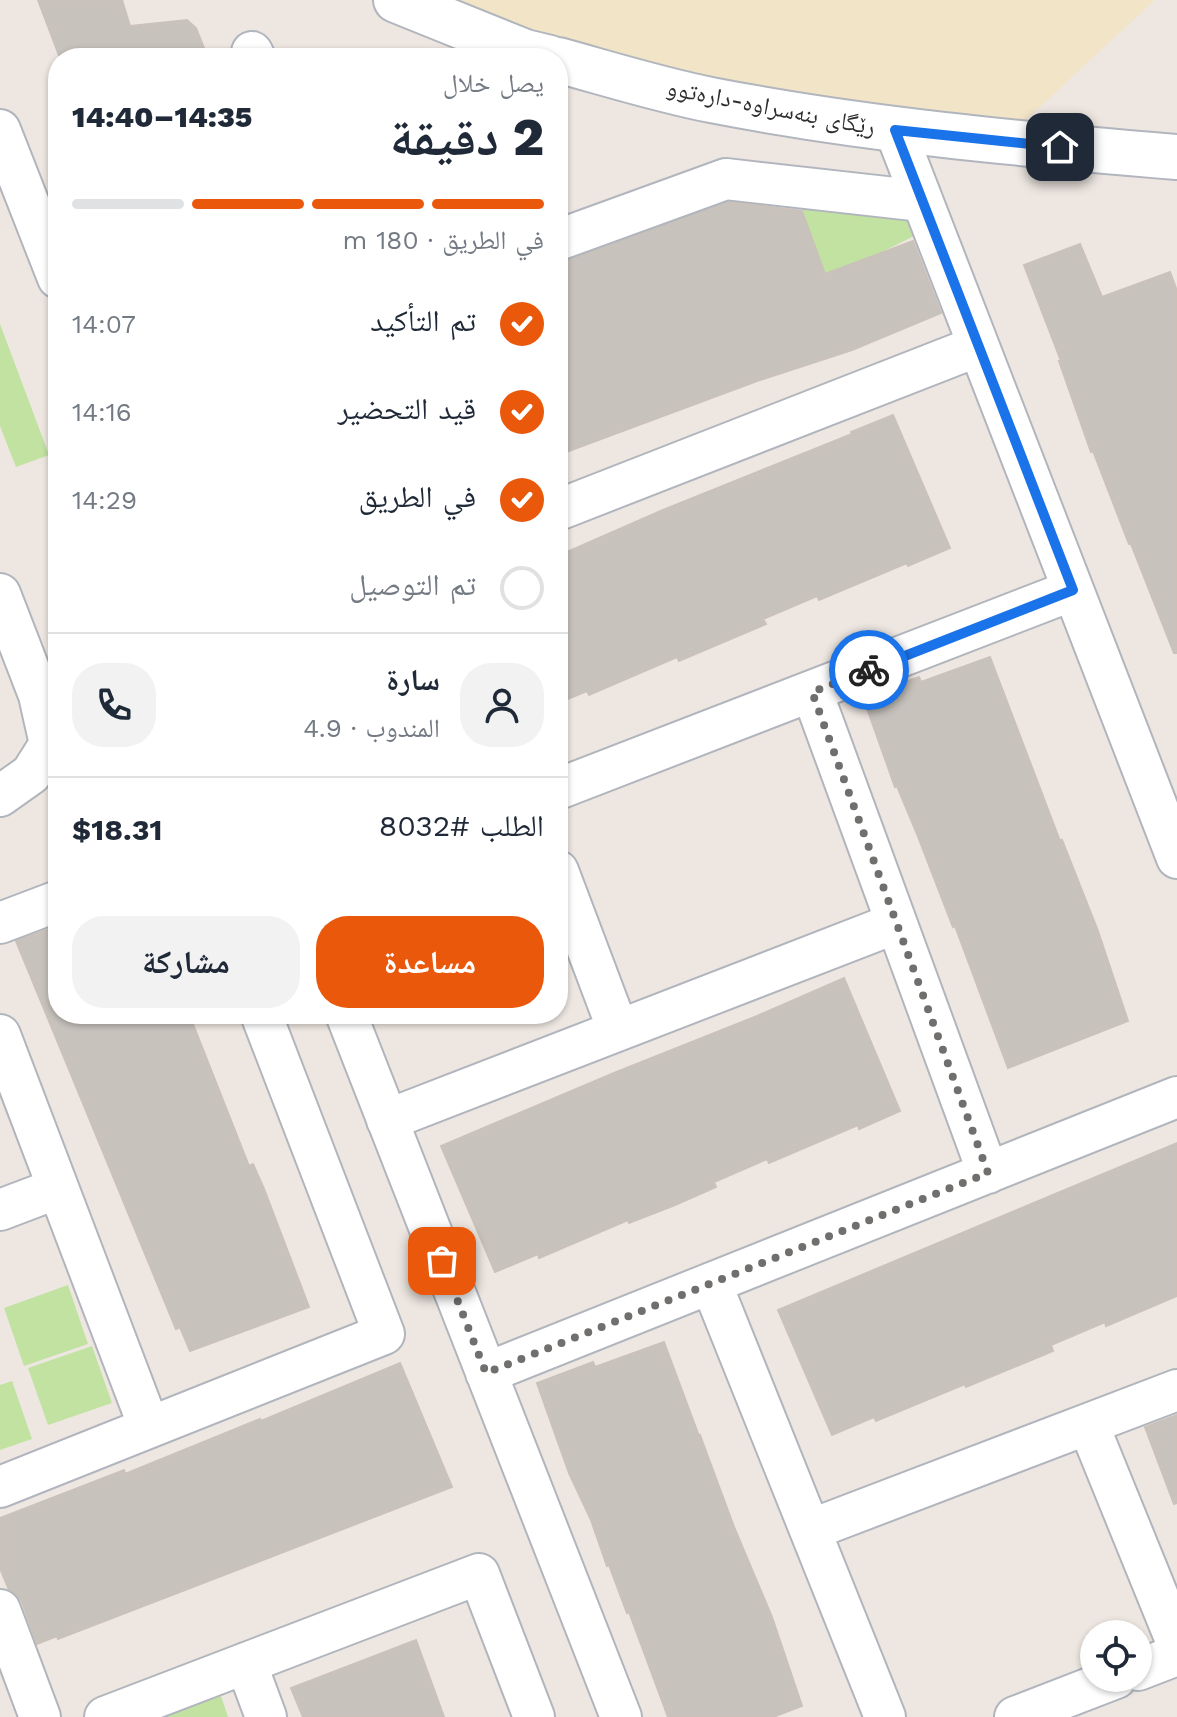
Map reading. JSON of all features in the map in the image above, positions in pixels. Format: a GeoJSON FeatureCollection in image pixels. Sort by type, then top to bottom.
{"type":"FeatureCollection","features":[{"type":"Feature","properties":{"kind":"street"},"geometry":{"type":"LineString","coordinates":[[396,0],[515,48]]}},
{"type":"Feature","properties":{"kind":"street","name":"رێگای بنەسراوە-دارەتوو"},"geometry":{"type":"LineString","coordinates":[[568,63],[709,100],[895,130],[1177,157]]}},
{"type":"Feature","properties":{"kind":"street"},"geometry":{"type":"LineString","coordinates":[[0,130],[48,252]]}},
{"type":"Feature","properties":{"kind":"street"},"geometry":{"type":"LineString","coordinates":[[895,130],[1073,590],[1173,838]]}},
{"type":"Feature","properties":{"kind":"street"},"geometry":{"type":"LineString","coordinates":[[568,236],[726,179],[922,201]]}},
{"type":"Feature","properties":{"kind":"street"},"geometry":{"type":"LineString","coordinates":[[568,506],[978,346]]}},
{"type":"Feature","properties":{"kind":"street"},"geometry":{"type":"LineString","coordinates":[[568,785],[1073,590]]}},
{"type":"Feature","properties":{"kind":"street"},"geometry":{"type":"LineString","coordinates":[[0,594],[39,695],[48,735]]}},
{"type":"Feature","properties":{"kind":"street"},"geometry":{"type":"LineString","coordinates":[[812,692],[988,1173]]}},
{"type":"Feature","properties":{"kind":"street"},"geometry":{"type":"LineString","coordinates":[[0,796],[31,774],[48,747]]}},
{"type":"Feature","properties":{"kind":"street"},"geometry":{"type":"LineString","coordinates":[[568,898],[618,1030]]}},
{"type":"Feature","properties":{"kind":"street"},"geometry":{"type":"LineString","coordinates":[[0,923],[48,905]]}},
{"type":"Feature","properties":{"kind":"street"},"geometry":{"type":"LineString","coordinates":[[387,1120],[896,923]]}},
{"type":"Feature","properties":{"kind":"street"},"geometry":{"type":"LineString","coordinates":[[0,1487],[384,1334],[265,1024]]}},
{"type":"Feature","properties":{"kind":"street"},"geometry":{"type":"LineString","coordinates":[[350,1024],[621,1717]]}},
{"type":"Feature","properties":{"kind":"street"},"geometry":{"type":"LineString","coordinates":[[0,1035],[149,1427]]}},
{"type":"Feature","properties":{"kind":"street"},"geometry":{"type":"LineString","coordinates":[[486,1373],[1177,1097]]}},
{"type":"Feature","properties":{"kind":"street"},"geometry":{"type":"LineString","coordinates":[[0,1210],[58,1188]]}},
{"type":"Feature","properties":{"kind":"street"},"geometry":{"type":"LineString","coordinates":[[711,1283],[885,1717]]}},
{"type":"Feature","properties":{"kind":"street"},"geometry":{"type":"LineString","coordinates":[[810,1530],[1177,1390]]}},
{"type":"Feature","properties":{"kind":"street"},"geometry":{"type":"LineString","coordinates":[[1088,1424],[1177,1643]]}},
{"type":"Feature","properties":{"kind":"street"},"geometry":{"type":"LineString","coordinates":[[105,1717],[479,1574],[534,1717]]}},
{"type":"Feature","properties":{"kind":"street"},"geometry":{"type":"LineString","coordinates":[[0,1610],[40,1717]]}},
{"type":"Feature","properties":{"kind":"street"},"geometry":{"type":"LineString","coordinates":[[1152,1665],[1177,1655]]}},
{"type":"Feature","properties":{"kind":"street"},"geometry":{"type":"LineString","coordinates":[[246,1663],[266,1717]]}},
{"type":"Feature","properties":{"kind":"street"},"geometry":{"type":"LineString","coordinates":[[1015,1717],[1080,1692]]}},
{"type":"Feature","properties":{"kind":"green space"},"geometry":{"type":"Polygon","coordinates":[[[797,197],[906,211],[916,235],[870,258],[825,274],[797,197]]]}},
{"type":"Feature","properties":{"kind":"green space"},"geometry":{"type":"Polygon","coordinates":[[[0,324],[48,455],[16,467],[0,426],[0,324]]]}},
{"type":"Feature","properties":{"kind":"green space"},"geometry":{"type":"Polygon","coordinates":[[[68,1285],[88,1344],[24,1366],[4,1308],[68,1285]]]}},
{"type":"Feature","properties":{"kind":"green space"},"geometry":{"type":"Polygon","coordinates":[[[92,1346],[112,1403],[48,1425],[28,1368],[92,1346]]]}},
{"type":"Feature","properties":{"kind":"green space"},"geometry":{"type":"Polygon","coordinates":[[[12,1381],[32,1439],[0,1450],[0,1385],[12,1381]]]}},
{"type":"Feature","properties":{"kind":"green space"},"geometry":{"type":"Polygon","coordinates":[[[221,1696],[228,1717],[160,1717],[221,1696]]]}},
{"type":"Feature","properties":{"kind":"sand"},"geometry":{"type":"Polygon","coordinates":[[[396,0],[1155,0],[1002,142],[895,130],[396,0]]]}},
{"type":"Feature","properties":{"kind":"building"},"geometry":{"type":"Polygon","coordinates":[[[38,0],[122,0],[130,26],[187,20],[196,28],[204,48],[56,48],[38,0]]]}},
{"type":"Feature","properties":{"kind":"building"},"geometry":{"type":"Polygon","coordinates":[[[729,202],[802,211],[825,274],[913,241],[941,313],[852,350],[757,381],[568,451],[568,258],[729,202]]]}},
{"type":"Feature","properties":{"kind":"building"},"geometry":{"type":"Polygon","coordinates":[[[1080,244],[1102,297],[1170,272],[1177,291],[1177,653],[1174,653],[1091,452],[1061,361],[1024,265],[1080,244]]]}},
{"type":"Feature","properties":{"kind":"building"},"geometry":{"type":"Polygon","coordinates":[[[893,415],[950,548],[819,600],[817,596],[763,619],[766,624],[679,661],[677,657],[589,695],[587,691],[568,699],[568,552],[893,415]]]}},
{"type":"Feature","properties":{"kind":"building"},"geometry":{"type":"Polygon","coordinates":[[[990,657],[1098,931],[1128,1021],[1008,1068],[955,926],[895,787],[863,697],[919,677],[921,682],[990,657]]]}},
{"type":"Feature","properties":{"kind":"building"},"geometry":{"type":"Polygon","coordinates":[[[48,930],[48,1019],[16,941],[48,930]]]}},
{"type":"Feature","properties":{"kind":"building"},"geometry":{"type":"Polygon","coordinates":[[[844,978],[900,1111],[859,1129],[858,1125],[769,1163],[767,1159],[714,1182],[716,1187],[675,1205],[495,1272],[441,1146],[844,978]]]}},
{"type":"Feature","properties":{"kind":"building"},"geometry":{"type":"Polygon","coordinates":[[[50,1024],[193,1024],[249,1166],[253,1164],[264,1189],[309,1307],[190,1351],[180,1327],[176,1329],[50,1024]]]}},
{"type":"Feature","properties":{"kind":"building"},"geometry":{"type":"Polygon","coordinates":[[[1177,1143],[1177,1296],[1051,1345],[1053,1351],[966,1387],[965,1384],[876,1421],[874,1417],[832,1435],[778,1310],[1177,1143]]]}},
{"type":"Feature","properties":{"kind":"building"},"geometry":{"type":"Polygon","coordinates":[[[664,1342],[734,1527],[772,1617],[802,1706],[773,1717],[668,1717],[629,1612],[569,1473],[537,1383],[593,1362],[595,1367],[664,1342]]]}},
{"type":"Feature","properties":{"kind":"building"},"geometry":{"type":"Polygon","coordinates":[[[400,1363],[452,1487],[58,1639],[57,1636],[37,1644],[22,1602],[9,1590],[0,1568],[0,1518],[124,1470],[125,1474],[400,1363]]]}},
{"type":"Feature","properties":{"kind":"building"},"geometry":{"type":"Polygon","coordinates":[[[1177,1415],[1177,1503],[1174,1504],[1145,1427],[1177,1415]]]}},
{"type":"Feature","properties":{"kind":"building"},"geometry":{"type":"Polygon","coordinates":[[[416,1640],[444,1717],[303,1717],[291,1688],[416,1640]]]}},
{"type":"Feature","properties":{"kind":"way so far"},"geometry":{"type":"LineString","coordinates":[[442,1261],[486,1373],[988,1173],[812,692],[869,670]]}},
{"type":"Feature","properties":{"kind":"route"},"geometry":{"type":"LineString","coordinates":[[869,670],[1073,590],[895,130],[1060,147]]}}]}
